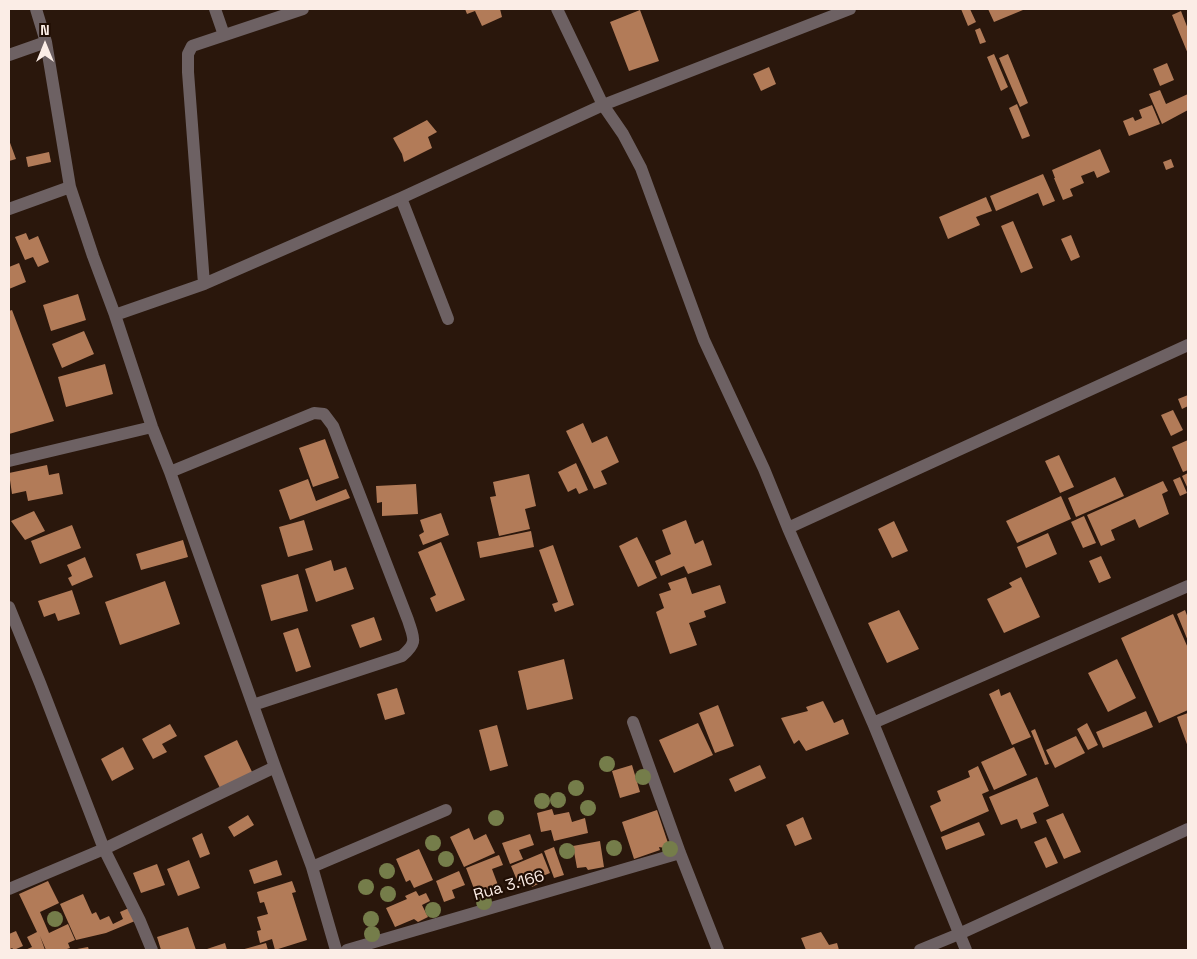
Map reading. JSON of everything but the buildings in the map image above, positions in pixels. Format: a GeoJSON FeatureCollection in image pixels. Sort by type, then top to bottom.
{"type":"FeatureCollection","features":[{"type":"Feature","properties":{"kind":"street"},"geometry":{"type":"LineString","coordinates":[[36,9],[46,42],[70,187],[152,427],[170,472],[312,867],[336,950]]}},
{"type":"Feature","properties":{"kind":"street"},"geometry":{"type":"LineString","coordinates":[[215,9],[224,35]]}},
{"type":"Feature","properties":{"kind":"street"},"geometry":{"type":"LineString","coordinates":[[204,284],[188,54],[192,46],[303,9]]}},
{"type":"Feature","properties":{"kind":"street"},"geometry":{"type":"LineString","coordinates":[[557,9],[604,106],[623,134],[641,168],[704,340],[764,469],[873,723],[966,950]]}},
{"type":"Feature","properties":{"kind":"street"},"geometry":{"type":"LineString","coordinates":[[115,315],[204,284],[401,198],[604,106],[850,9]]}},
{"type":"Feature","properties":{"kind":"street"},"geometry":{"type":"LineString","coordinates":[[9,55],[46,42]]}},
{"type":"Feature","properties":{"kind":"street"},"geometry":{"type":"LineString","coordinates":[[9,209],[70,187]]}},
{"type":"Feature","properties":{"kind":"street"},"geometry":{"type":"LineString","coordinates":[[401,198],[448,319]]}},
{"type":"Feature","properties":{"kind":"street"},"geometry":{"type":"LineString","coordinates":[[788,528],[1188,345]]}},
{"type":"Feature","properties":{"kind":"street"},"geometry":{"type":"LineString","coordinates":[[170,472],[314,413],[324,414],[332,426],[408,620],[414,638],[412,647],[402,656],[253,705]]}},
{"type":"Feature","properties":{"kind":"street"},"geometry":{"type":"LineString","coordinates":[[9,462],[152,427]]}},
{"type":"Feature","properties":{"kind":"street"},"geometry":{"type":"LineString","coordinates":[[873,723],[1188,586]]}},
{"type":"Feature","properties":{"kind":"street"},"geometry":{"type":"LineString","coordinates":[[9,607],[104,849],[140,921],[152,950]]}},
{"type":"Feature","properties":{"kind":"street"},"geometry":{"type":"LineString","coordinates":[[633,722],[680,853],[718,950]]}},
{"type":"Feature","properties":{"kind":"street"},"geometry":{"type":"LineString","coordinates":[[9,889],[104,849],[275,767]]}},
{"type":"Feature","properties":{"kind":"street"},"geometry":{"type":"LineString","coordinates":[[312,867],[446,810]]}},
{"type":"Feature","properties":{"kind":"street"},"geometry":{"type":"LineString","coordinates":[[920,950],[1188,829]]}},
{"type":"Feature","properties":{"kind":"street","name":"Rua 3.166"},"geometry":{"type":"LineString","coordinates":[[347,950],[680,853]]}}]}
